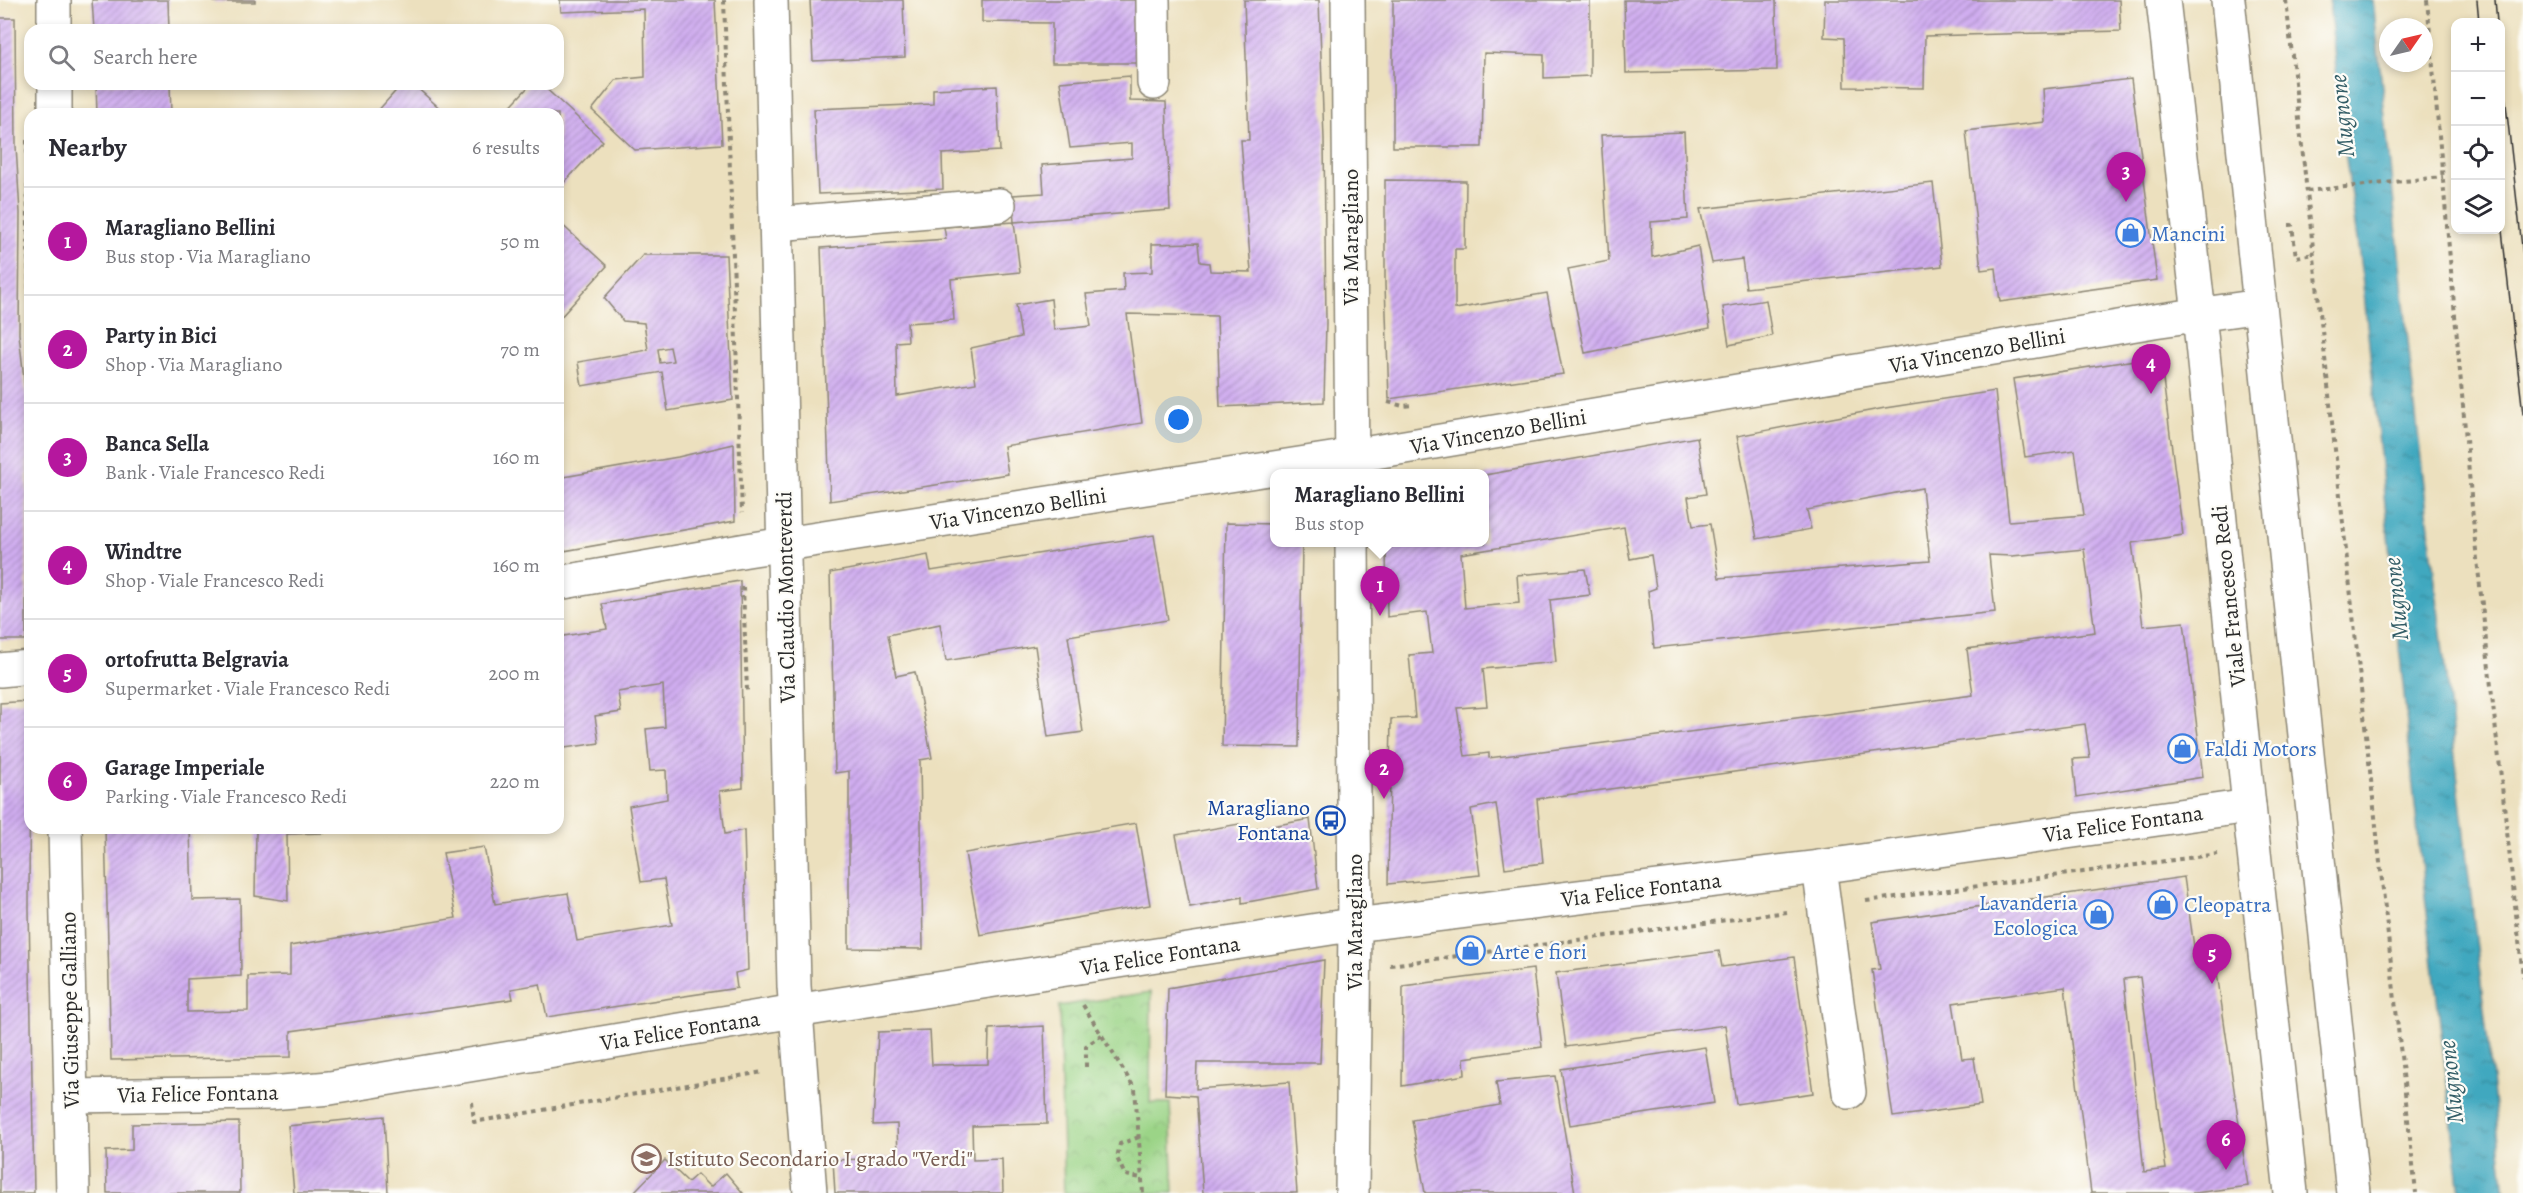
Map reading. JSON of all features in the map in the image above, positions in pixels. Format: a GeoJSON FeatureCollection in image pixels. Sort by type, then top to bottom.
{"type":"FeatureCollection","features":[{"type":"Feature","properties":{"kind":"street"},"geometry":{"type":"LineString","coordinates":[[54,0],[54,24]]}},
{"type":"Feature","properties":{"kind":"street","name":"Via Claudio Monteverdi"},"geometry":{"type":"LineString","coordinates":[[771,0],[795,1011],[810,1193]]}},
{"type":"Feature","properties":{"kind":"street"},"geometry":{"type":"LineString","coordinates":[[1153,0],[1154,84]]}},
{"type":"Feature","properties":{"kind":"street","name":"Via Maragliano"},"geometry":{"type":"LineString","coordinates":[[1348,0],[1352,465]]}},
{"type":"Feature","properties":{"kind":"street","name":"Viale Francesco Redi"},"geometry":{"type":"LineString","coordinates":[[2163,0],[2199,314],[2291,1193]]}},
{"type":"Feature","properties":{"kind":"street"},"geometry":{"type":"LineString","coordinates":[[2228,0],[2353,1193]]}},
{"type":"Feature","properties":{"kind":"street"},"geometry":{"type":"LineString","coordinates":[[46,108],[53,90]]}},
{"type":"Feature","properties":{"kind":"street"},"geometry":{"type":"LineString","coordinates":[[777,224],[999,205]]}},
{"type":"Feature","properties":{"kind":"street","name":"Via Vincenzo Bellini"},"geometry":{"type":"LineString","coordinates":[[1324,469],[2199,314],[2260,306]]}},
{"type":"Feature","properties":{"kind":"street","name":"Via Vincenzo Bellini"},"geometry":{"type":"LineString","coordinates":[[564,582],[784,545],[1270,477]]}},
{"type":"Feature","properties":{"kind":"street","name":"Via Maragliano"},"geometry":{"type":"LineString","coordinates":[[1352,547],[1355,925],[1352,1193]]}},
{"type":"Feature","properties":{"kind":"street"},"geometry":{"type":"LineString","coordinates":[[0,670],[24,668]]}},
{"type":"Feature","properties":{"kind":"street","name":"Via Felice Fontana"},"geometry":{"type":"LineString","coordinates":[[71,1096],[270,1093],[330,1088],[795,1011],[1355,925],[1819,867],[2249,806]]}},
{"type":"Feature","properties":{"kind":"street","name":"Via Giuseppe Galliano"},"geometry":{"type":"LineString","coordinates":[[65,834],[73,1193]]}},
{"type":"Feature","properties":{"kind":"street"},"geometry":{"type":"LineString","coordinates":[[1819,867],[1849,1092]]}},
{"type":"Feature","properties":{"kind":"path"},"geometry":{"type":"LineString","coordinates":[[724,0],[742,520]]}},
{"type":"Feature","properties":{"kind":"path"},"geometry":{"type":"LineString","coordinates":[[2286,0],[2416,1193]]}},
{"type":"Feature","properties":{"kind":"path"},"geometry":{"type":"LineString","coordinates":[[2427,0],[2475,541],[2523,977]]}},
{"type":"Feature","properties":{"kind":"path"},"geometry":{"type":"LineString","coordinates":[[2307,191],[2443,177]]}},
{"type":"Feature","properties":{"kind":"path"},"geometry":{"type":"LineString","coordinates":[[1081,1002],[1135,1089],[1143,1193]]}},
{"type":"Feature","properties":{"kind":"path"},"geometry":{"type":"LineString","coordinates":[[1086,1067],[1086,1046],[1102,1035]]}},
{"type":"Feature","properties":{"kind":"path"},"geometry":{"type":"LineString","coordinates":[[1139,1137],[1120,1144],[1117,1158],[1125,1175],[1142,1178]]}},
{"type":"Feature","properties":{"kind":"green space"},"geometry":{"type":"Polygon","coordinates":[[[1151,992],[1150,1103],[1170,1103],[1174,1193],[1064,1193],[1059,1006],[1151,992]]]}},
{"type":"Feature","properties":{"kind":"water","name":"Mugnone"},"geometry":{"type":"Polygon","coordinates":[[[2329,0],[2373,0],[2412,380],[2505,1193],[2460,1193],[2419,845],[2363,284],[2342,129],[2329,0]]]}},
{"type":"Feature","properties":{"kind":"building"},"geometry":{"type":"Polygon","coordinates":[[[92,0],[168,0],[169,24],[94,24],[92,0]]]}},
{"type":"Feature","properties":{"kind":"building"},"geometry":{"type":"Polygon","coordinates":[[[214,0],[255,0],[255,2],[214,2],[214,0]]]}},
{"type":"Feature","properties":{"kind":"building"},"geometry":{"type":"Polygon","coordinates":[[[560,0],[715,0],[722,144],[635,150],[592,110],[616,80],[645,77],[644,9],[561,12],[560,0]]]}},
{"type":"Feature","properties":{"kind":"building"},"geometry":{"type":"Polygon","coordinates":[[[810,0],[903,0],[905,57],[813,61],[810,0]]]}},
{"type":"Feature","properties":{"kind":"building"},"geometry":{"type":"Polygon","coordinates":[[[982,0],[1137,0],[1137,63],[1052,63],[1052,23],[982,22],[982,0]]]}},
{"type":"Feature","properties":{"kind":"building"},"geometry":{"type":"Polygon","coordinates":[[[1244,0],[1319,0],[1324,139],[1326,323],[1324,402],[1220,407],[1217,316],[1127,314],[1142,423],[1004,446],[1008,474],[830,501],[821,248],[946,239],[944,227],[1014,222],[1020,272],[951,279],[954,320],[907,323],[908,341],[896,342],[897,396],[976,383],[971,348],[1021,337],[1016,305],[1051,299],[1054,330],[1091,326],[1086,294],[1124,291],[1123,273],[1152,272],[1152,244],[1198,243],[1200,262],[1209,263],[1210,271],[1251,272],[1241,140],[1249,140],[1244,0]]]}},
{"type":"Feature","properties":{"kind":"building"},"geometry":{"type":"Polygon","coordinates":[[[1393,0],[1590,0],[1590,76],[1544,78],[1544,55],[1484,53],[1482,147],[1393,147],[1393,0]]]}},
{"type":"Feature","properties":{"kind":"building"},"geometry":{"type":"Polygon","coordinates":[[[1624,0],[1776,0],[1777,70],[1626,73],[1624,0]]]}},
{"type":"Feature","properties":{"kind":"building"},"geometry":{"type":"Polygon","coordinates":[[[1825,0],[2119,0],[2121,31],[1925,36],[1924,88],[1845,87],[1844,38],[1824,37],[1825,0]]]}},
{"type":"Feature","properties":{"kind":"building"},"geometry":{"type":"Polygon","coordinates":[[[0,18],[15,18],[16,146],[20,213],[19,334],[24,379],[24,640],[0,640],[0,18]]]}},
{"type":"Feature","properties":{"kind":"building"},"geometry":{"type":"Polygon","coordinates":[[[1130,76],[1130,101],[1166,102],[1170,210],[1014,222],[1012,195],[1044,193],[1042,165],[1132,158],[1132,143],[1070,148],[1060,82],[1130,76]]]}},
{"type":"Feature","properties":{"kind":"building"},"geometry":{"type":"Polygon","coordinates":[[[2131,79],[2157,280],[2000,302],[1996,268],[1981,270],[1966,131],[2045,122],[2043,89],[2131,79]]]}},
{"type":"Feature","properties":{"kind":"building"},"geometry":{"type":"Polygon","coordinates":[[[997,86],[1000,151],[942,154],[943,189],[818,194],[814,109],[933,104],[933,89],[997,86]]]}},
{"type":"Feature","properties":{"kind":"building"},"geometry":{"type":"Polygon","coordinates":[[[96,90],[170,90],[171,108],[97,108],[96,90]]]}},
{"type":"Feature","properties":{"kind":"building"},"geometry":{"type":"Polygon","coordinates":[[[397,90],[420,90],[439,108],[380,108],[397,90]]]}},
{"type":"Feature","properties":{"kind":"building"},"geometry":{"type":"Polygon","coordinates":[[[525,90],[548,90],[603,141],[564,183],[564,108],[509,108],[525,90]]]}},
{"type":"Feature","properties":{"kind":"building"},"geometry":{"type":"Polygon","coordinates":[[[1684,132],[1688,219],[1651,222],[1652,257],[1698,246],[1710,328],[1585,353],[1568,269],[1609,261],[1601,135],[1684,132]]]}},
{"type":"Feature","properties":{"kind":"building"},"geometry":{"type":"Polygon","coordinates":[[[1385,180],[1466,181],[1465,249],[1455,249],[1455,309],[1547,293],[1563,374],[1389,399],[1385,285],[1385,180]]]}},
{"type":"Feature","properties":{"kind":"building"},"geometry":{"type":"Polygon","coordinates":[[[1933,183],[1942,266],[1746,288],[1742,259],[1712,263],[1700,209],[1933,183]]]}},
{"type":"Feature","properties":{"kind":"building"},"geometry":{"type":"Polygon","coordinates":[[[564,227],[607,266],[564,313],[564,227]]]}},
{"type":"Feature","properties":{"kind":"building"},"geometry":{"type":"Polygon","coordinates":[[[643,255],[726,255],[733,400],[668,411],[662,372],[582,386],[578,362],[648,350],[644,323],[623,321],[604,298],[643,255]],[[670,347],[658,349],[660,363],[673,361],[670,347]]]}},
{"type":"Feature","properties":{"kind":"building"},"geometry":{"type":"Polygon","coordinates":[[[1766,300],[1772,336],[1729,345],[1723,307],[1766,300]]]}},
{"type":"Feature","properties":{"kind":"building"},"geometry":{"type":"Polygon","coordinates":[[[2160,356],[2183,535],[2132,543],[2143,626],[2184,622],[2203,777],[2077,797],[2073,759],[2090,758],[2085,724],[1537,799],[1543,863],[1505,868],[1496,804],[1471,809],[1480,875],[1388,884],[1391,719],[1415,718],[1409,655],[1432,653],[1427,612],[1387,617],[1386,547],[1489,547],[1489,474],[1697,437],[1706,494],[1688,497],[1693,526],[1710,524],[1719,578],[1930,561],[1922,488],[1807,510],[1811,529],[1757,539],[1737,436],[1885,408],[1995,391],[2009,521],[2084,515],[2075,450],[2025,457],[2013,379],[2160,356]],[[1624,527],[1461,554],[1465,608],[1519,603],[1517,575],[1585,569],[1590,595],[1550,600],[1556,662],[1483,669],[1487,706],[1457,708],[1465,756],[1489,753],[1489,758],[1973,695],[1967,649],[2095,632],[2084,549],[2012,556],[1989,555],[1995,612],[1654,648],[1648,591],[1656,588],[1651,555],[1630,559],[1624,527]]]}},
{"type":"Feature","properties":{"kind":"building"},"geometry":{"type":"Polygon","coordinates":[[[734,444],[735,521],[564,551],[564,477],[678,457],[734,444]]]}},
{"type":"Feature","properties":{"kind":"building"},"geometry":{"type":"Polygon","coordinates":[[[1226,523],[1270,524],[1270,547],[1302,547],[1299,747],[1222,746],[1226,523]]]}},
{"type":"Feature","properties":{"kind":"building"},"geometry":{"type":"Polygon","coordinates":[[[1154,535],[1168,620],[1068,636],[1083,732],[1048,737],[1035,646],[946,661],[940,624],[888,635],[896,676],[915,672],[932,758],[920,760],[923,949],[849,948],[849,771],[835,773],[830,573],[928,555],[931,571],[1154,535]]]}},
{"type":"Feature","properties":{"kind":"building"},"geometry":{"type":"Polygon","coordinates":[[[740,581],[743,788],[720,791],[725,834],[744,830],[748,970],[735,973],[737,988],[547,1017],[540,984],[511,989],[513,999],[291,1031],[291,1057],[111,1060],[105,834],[190,834],[192,900],[240,899],[241,976],[187,979],[187,1012],[248,1011],[248,976],[290,975],[290,946],[456,918],[443,853],[484,847],[495,904],[568,893],[577,941],[672,925],[664,879],[641,882],[629,806],[667,799],[666,770],[650,771],[646,729],[665,727],[663,685],[618,692],[621,712],[595,716],[599,743],[564,748],[564,636],[607,629],[602,604],[740,581]]]}},
{"type":"Feature","properties":{"kind":"building"},"geometry":{"type":"Polygon","coordinates":[[[24,701],[24,834],[29,834],[34,1193],[0,1193],[0,703],[24,701]]]}},
{"type":"Feature","properties":{"kind":"building"},"geometry":{"type":"Polygon","coordinates":[[[1310,819],[1318,889],[1242,903],[1242,897],[1190,907],[1176,835],[1239,824],[1241,832],[1310,819]]]}},
{"type":"Feature","properties":{"kind":"building"},"geometry":{"type":"Polygon","coordinates":[[[1136,823],[1150,905],[980,935],[965,853],[1136,823]]]}},
{"type":"Feature","properties":{"kind":"building"},"geometry":{"type":"Polygon","coordinates":[[[256,834],[287,834],[288,901],[255,896],[256,834]]]}},
{"type":"Feature","properties":{"kind":"building"},"geometry":{"type":"Polygon","coordinates":[[[2184,877],[2196,961],[2215,959],[2248,1186],[2195,1193],[2091,1193],[2065,987],[1953,1003],[1962,1059],[1974,1058],[1981,1105],[1893,1117],[1872,970],[1880,969],[1872,922],[2184,877]],[[2140,977],[2124,979],[2144,1172],[2166,1169],[2140,977]]]}},
{"type":"Feature","properties":{"kind":"building"},"geometry":{"type":"Polygon","coordinates":[[[1719,951],[1722,967],[1794,957],[1813,1093],[1736,1104],[1725,1025],[1566,1047],[1556,973],[1719,951]]]}},
{"type":"Feature","properties":{"kind":"building"},"geometry":{"type":"Polygon","coordinates":[[[1324,960],[1320,1063],[1197,1063],[1196,1089],[1289,1082],[1297,1193],[1203,1193],[1196,1096],[1165,1094],[1168,988],[1324,960]]]}},
{"type":"Feature","properties":{"kind":"building"},"geometry":{"type":"Polygon","coordinates":[[[1533,969],[1542,1047],[1464,1058],[1465,1075],[1402,1086],[1403,986],[1533,969]]]}},
{"type":"Feature","properties":{"kind":"building"},"geometry":{"type":"Polygon","coordinates":[[[1044,1026],[1047,1124],[972,1126],[973,1160],[1002,1159],[1003,1193],[835,1193],[833,1160],[898,1158],[897,1124],[873,1125],[878,1032],[930,1030],[932,1065],[988,1064],[989,1029],[1044,1026]]]}},
{"type":"Feature","properties":{"kind":"building"},"geometry":{"type":"Polygon","coordinates":[[[1705,1047],[1714,1103],[1570,1125],[1561,1069],[1705,1047]]]}},
{"type":"Feature","properties":{"kind":"building"},"geometry":{"type":"Polygon","coordinates":[[[1555,1076],[1575,1193],[1425,1193],[1412,1120],[1500,1105],[1496,1082],[1555,1076]]]}},
{"type":"Feature","properties":{"kind":"building"},"geometry":{"type":"Polygon","coordinates":[[[384,1116],[388,1193],[294,1193],[288,1126],[384,1116]]]}},
{"type":"Feature","properties":{"kind":"building"},"geometry":{"type":"Polygon","coordinates":[[[239,1122],[240,1193],[107,1193],[106,1151],[132,1150],[132,1124],[239,1122]]]}},
{"type":"Feature","properties":{"kind":"building"},"geometry":{"type":"Polygon","coordinates":[[[665,1160],[688,1182],[697,1174],[710,1187],[726,1173],[743,1193],[633,1193],[665,1160]]]}},
{"type":"Feature","properties":{"kind":"tram line"},"geometry":{"type":"LineString","coordinates":[[2477,0],[2479,18]]}},
{"type":"Feature","properties":{"kind":"tram line"},"geometry":{"type":"LineString","coordinates":[[2495,0],[2497,18]]}},
{"type":"Feature","properties":{"kind":"tram line"},"geometry":{"type":"LineString","coordinates":[[2502,72],[2523,256]]}},
{"type":"Feature","properties":{"kind":"tram line"},"geometry":{"type":"LineString","coordinates":[[2502,234],[2523,414]]}},
{"type":"Feature","properties":{"kind":"place","name":"Banca Sella"},"geometry":{"type":"Point","coordinates":[2126,202]}},
{"type":"Feature","properties":{"kind":"place","name":"Mancini"},"geometry":{"type":"Point","coordinates":[2130,233]}},
{"type":"Feature","properties":{"kind":"place","name":"Windtre"},"geometry":{"type":"Point","coordinates":[2151,394]}},
{"type":"Feature","properties":{"kind":"place","name":"Maragliano Bellini"},"geometry":{"type":"Point","coordinates":[1380,616]}},
{"type":"Feature","properties":{"kind":"place","name":"Faldi Motors"},"geometry":{"type":"Point","coordinates":[2183,748]}},
{"type":"Feature","properties":{"kind":"place","name":"Party in Bici"},"geometry":{"type":"Point","coordinates":[1384,799]}},
{"type":"Feature","properties":{"kind":"place","name":"Maragliano Fontana"},"geometry":{"type":"Point","coordinates":[1331,820]}},
{"type":"Feature","properties":{"kind":"place","name":"Cleopatra"},"geometry":{"type":"Point","coordinates":[2163,904]}},
{"type":"Feature","properties":{"kind":"place","name":"Lavanderia Ecologica"},"geometry":{"type":"Point","coordinates":[2099,915]}},
{"type":"Feature","properties":{"kind":"place","name":"Arte e fiori"},"geometry":{"type":"Point","coordinates":[1471,951]}},
{"type":"Feature","properties":{"kind":"place","name":"ortofrutta Belgravia"},"geometry":{"type":"Point","coordinates":[2212,984]}},
{"type":"Feature","properties":{"kind":"place","name":"Istituto Secondario I grado \"Verdi\""},"geometry":{"type":"Point","coordinates":[646,1158]}},
{"type":"Feature","properties":{"kind":"place","name":"Garage Imperiale"},"geometry":{"type":"Point","coordinates":[2226,1170]}}]}
